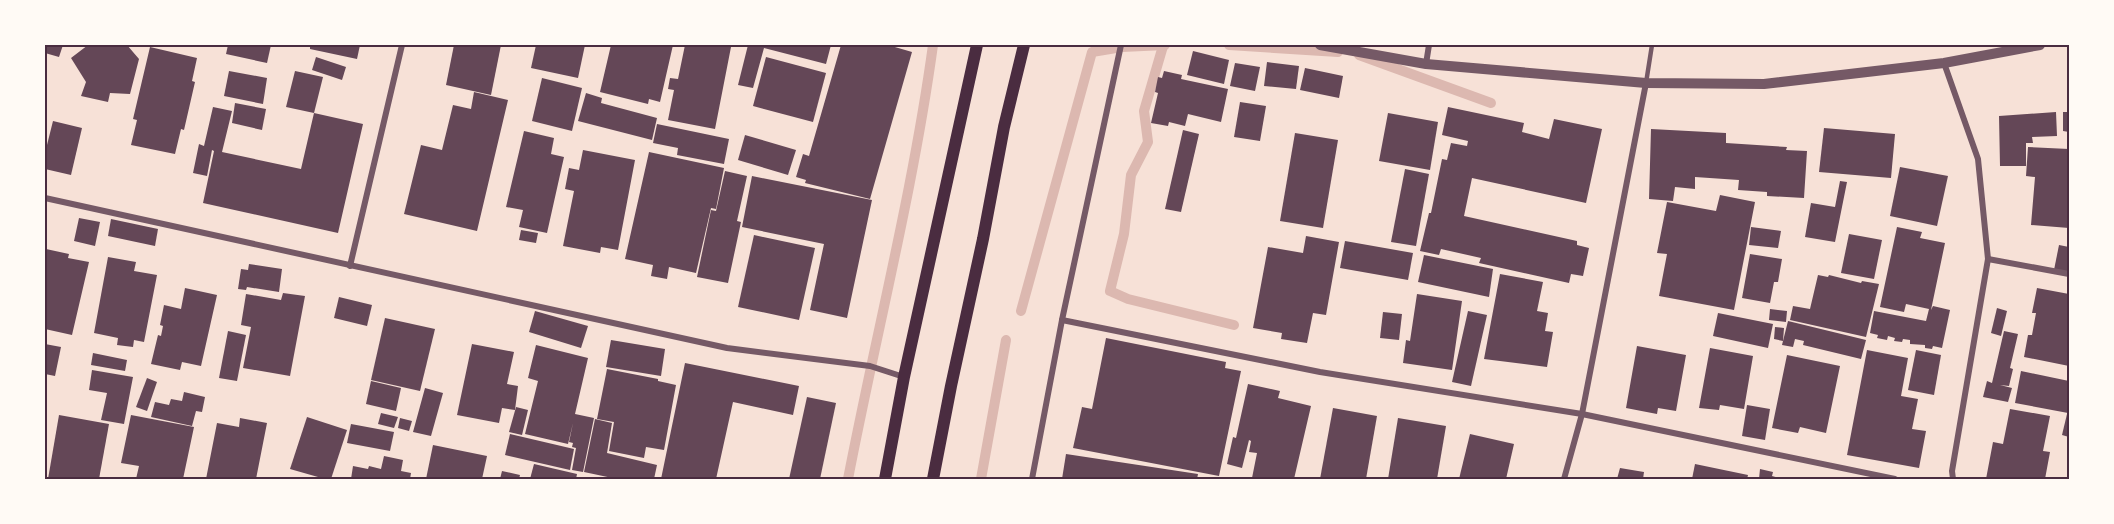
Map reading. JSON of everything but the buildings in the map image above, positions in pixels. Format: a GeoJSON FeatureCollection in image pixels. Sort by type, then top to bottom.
{"type":"FeatureCollection","features":[{"type":"Feature","properties":{"kind":"main road"},"geometry":{"type":"LineString","coordinates":[[885,479],[904,377],[977,45]]}},
{"type":"Feature","properties":{"kind":"main road"},"geometry":{"type":"LineString","coordinates":[[933,479],[1024,45]]}},
{"type":"Feature","properties":{"kind":"street"},"geometry":{"type":"LineString","coordinates":[[351,266],[402,45]]}},
{"type":"Feature","properties":{"kind":"street"},"geometry":{"type":"LineString","coordinates":[[1032,479],[1062,320],[1122,45]]}},
{"type":"Feature","properties":{"kind":"street"},"geometry":{"type":"LineString","coordinates":[[1320,45],[1426,64],[1646,83],[1764,84],[1944,63],[2040,45]]}},
{"type":"Feature","properties":{"kind":"street"},"geometry":{"type":"LineString","coordinates":[[1426,64],[1429,45]]}},
{"type":"Feature","properties":{"kind":"street"},"geometry":{"type":"LineString","coordinates":[[1944,63],[1978,159],[1988,259],[1952,471],[1953,479]]}},
{"type":"Feature","properties":{"kind":"street"},"geometry":{"type":"LineString","coordinates":[[1564,479],[1582,414],[1646,83]]}},
{"type":"Feature","properties":{"kind":"street"},"geometry":{"type":"LineString","coordinates":[[45,198],[728,348],[870,366],[904,377]]}},
{"type":"Feature","properties":{"kind":"street"},"geometry":{"type":"LineString","coordinates":[[1988,259],[2069,274]]}},
{"type":"Feature","properties":{"kind":"street"},"geometry":{"type":"LineString","coordinates":[[1062,320],[1320,372],[1582,414],[1895,479]]}},
{"type":"Feature","properties":{"kind":"lane"},"geometry":{"type":"LineString","coordinates":[[1646,83],[1652,45]]}},
{"type":"Feature","properties":{"kind":"waterway"},"geometry":{"type":"LineString","coordinates":[[848,479],[905,208],[933,45]]}},
{"type":"Feature","properties":{"kind":"waterway"},"geometry":{"type":"LineString","coordinates":[[1021,311],[1092,52],[1122,47],[1165,45]]}},
{"type":"Feature","properties":{"kind":"waterway"},"geometry":{"type":"LineString","coordinates":[[1229,45],[1338,52]]}},
{"type":"Feature","properties":{"kind":"waterway"},"geometry":{"type":"LineString","coordinates":[[1163,46],[1144,111],[1148,142],[1131,175],[1124,234],[1110,291],[1128,299],[1234,325]]}},
{"type":"Feature","properties":{"kind":"waterway"},"geometry":{"type":"LineString","coordinates":[[1359,55],[1491,103]]}},
{"type":"Feature","properties":{"kind":"waterway"},"geometry":{"type":"LineString","coordinates":[[981,479],[1006,340]]}}]}
